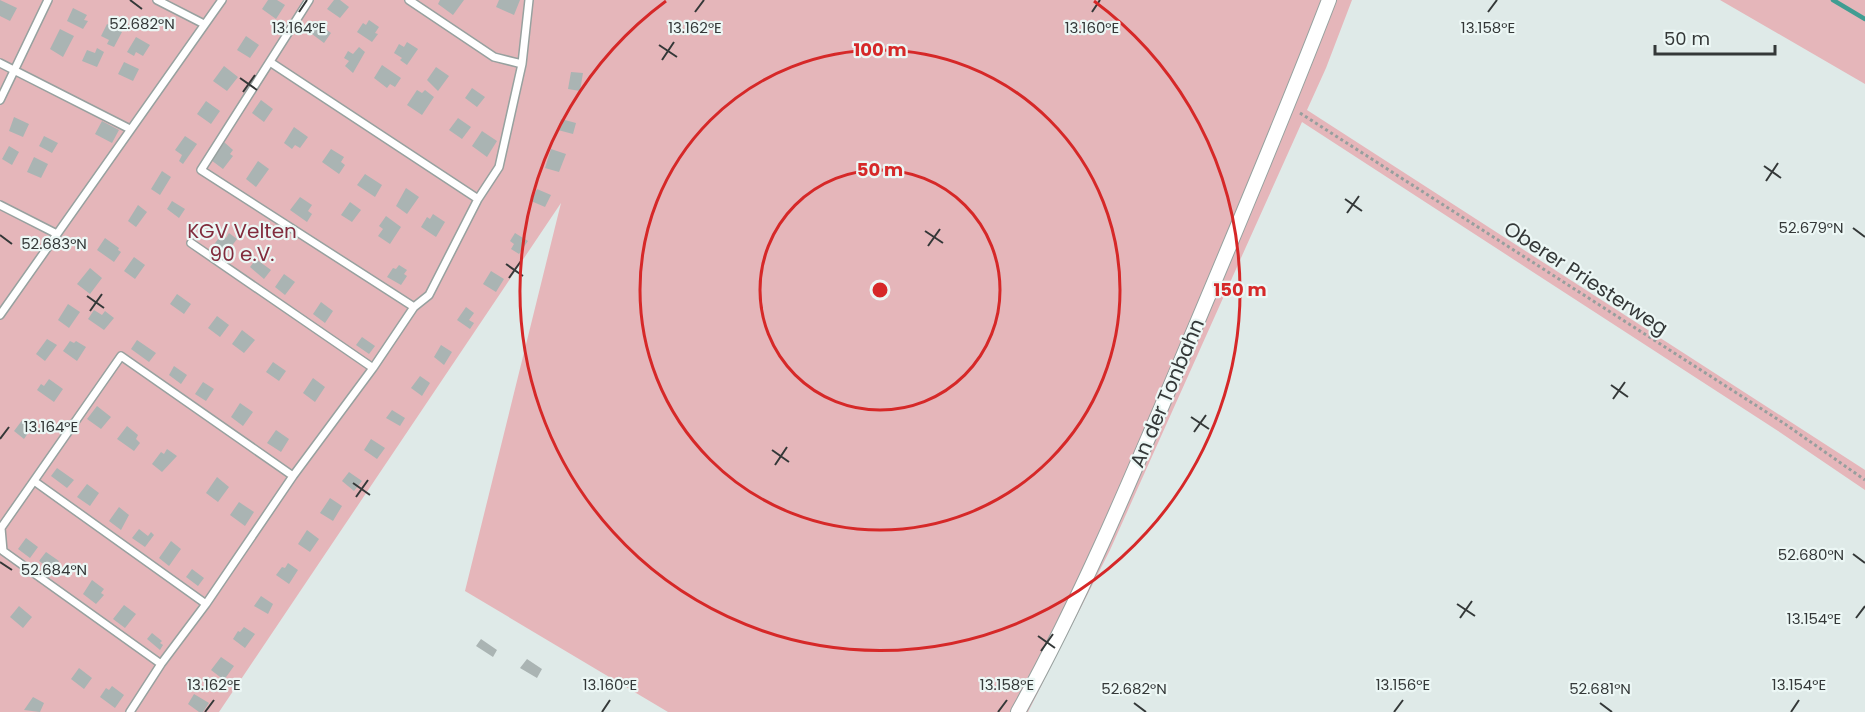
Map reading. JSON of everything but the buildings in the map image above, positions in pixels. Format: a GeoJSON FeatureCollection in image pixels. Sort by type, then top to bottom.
{"type":"FeatureCollection","features":[{"type":"Feature","properties":{"kind":"street","name":"An der Tonbahn"},"geometry":{"type":"LineString","coordinates":[[1018,712],[1101,547],[1288,107],[1329,0]]}},
{"type":"Feature","properties":{"kind":"lane"},"geometry":{"type":"LineString","coordinates":[[0,100],[48,0]]}},
{"type":"Feature","properties":{"kind":"lane"},"geometry":{"type":"LineString","coordinates":[[157,0],[204,24]]}},
{"type":"Feature","properties":{"kind":"lane"},"geometry":{"type":"LineString","coordinates":[[0,315],[222,0]]}},
{"type":"Feature","properties":{"kind":"lane"},"geometry":{"type":"LineString","coordinates":[[309,0],[201,170],[414,307]]}},
{"type":"Feature","properties":{"kind":"lane"},"geometry":{"type":"LineString","coordinates":[[410,0],[494,57],[522,64]]}},
{"type":"Feature","properties":{"kind":"lane"},"geometry":{"type":"LineString","coordinates":[[130,712],[161,664],[206,604],[293,476],[373,368],[414,307],[429,295],[478,199],[498,167],[522,64],[529,0]]}},
{"type":"Feature","properties":{"kind":"lane"},"geometry":{"type":"LineString","coordinates":[[270,62],[478,199]]}},
{"type":"Feature","properties":{"kind":"lane"},"geometry":{"type":"LineString","coordinates":[[0,63],[130,129]]}},
{"type":"Feature","properties":{"kind":"lane"},"geometry":{"type":"LineString","coordinates":[[0,205],[57,234]]}},
{"type":"Feature","properties":{"kind":"lane"},"geometry":{"type":"LineString","coordinates":[[191,243],[373,368]]}},
{"type":"Feature","properties":{"kind":"lane"},"geometry":{"type":"LineString","coordinates":[[161,664],[3,551],[1,528],[121,356],[293,476]]}},
{"type":"Feature","properties":{"kind":"lane"},"geometry":{"type":"LineString","coordinates":[[34,481],[206,604]]}},
{"type":"Feature","properties":{"kind":"path","name":"Oberer Priesterweg"},"geometry":{"type":"LineString","coordinates":[[1288,107],[1310,118],[1785,424],[1865,480]]}},
{"type":"Feature","properties":{"kind":"green space","name":"KGV Velten 90 e.V."},"geometry":{"type":"Polygon","coordinates":[[[0,0],[1352,0],[1307,110],[1865,470],[1865,490],[1302,122],[1110,550],[1028,712],[668,712],[465,591],[561,203],[219,712],[0,712],[0,0]]]}},
{"type":"Feature","properties":{"kind":"green space"},"geometry":{"type":"Polygon","coordinates":[[[1720,0],[1865,0],[1865,84],[1720,0]]]}},
{"type":"Feature","properties":{"kind":"waterway"},"geometry":{"type":"LineString","coordinates":[[1833,0],[1865,19]]}}]}
